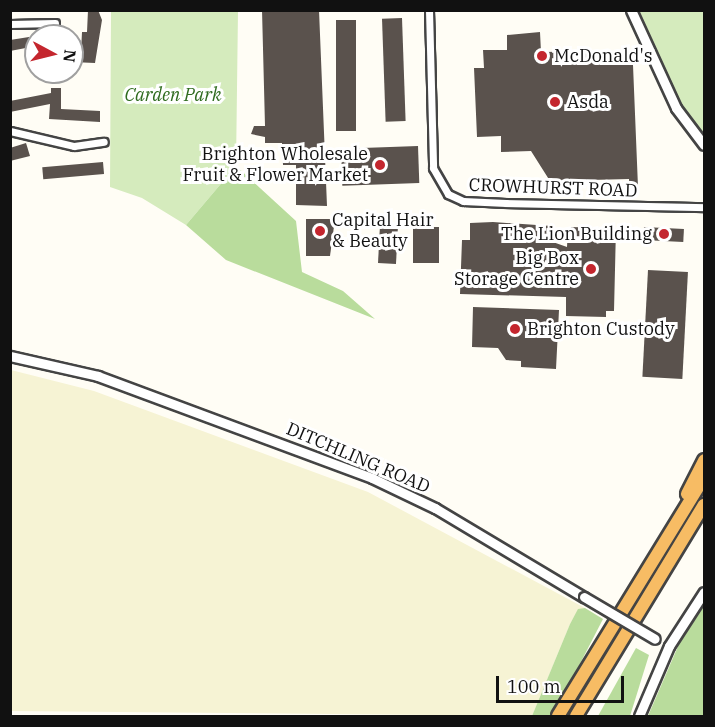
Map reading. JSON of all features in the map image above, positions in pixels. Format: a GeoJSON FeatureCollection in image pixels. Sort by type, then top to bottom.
{"type":"FeatureCollection","features":[{"type":"Feature","properties":{"kind":"highway"},"geometry":{"type":"LineString","coordinates":[[671,528],[705,460]]}},
{"type":"Feature","properties":{"kind":"highway"},"geometry":{"type":"LineString","coordinates":[[558,717],[671,528],[705,478]]}},
{"type":"Feature","properties":{"kind":"highway"},"geometry":{"type":"LineString","coordinates":[[576,717],[705,505]]}},
{"type":"Feature","properties":{"kind":"street","name":"CROWHURST ROAD"},"geometry":{"type":"LineString","coordinates":[[429,10],[433,168],[439,186],[453,198],[705,207]]}},
{"type":"Feature","properties":{"kind":"street"},"geometry":{"type":"LineString","coordinates":[[631,10],[676,108],[705,145]]}},
{"type":"Feature","properties":{"kind":"street"},"geometry":{"type":"LineString","coordinates":[[10,24],[55,23]]}},
{"type":"Feature","properties":{"kind":"street"},"geometry":{"type":"LineString","coordinates":[[10,131],[74,146],[104,142]]}},
{"type":"Feature","properties":{"kind":"street","name":"DITCHLING ROAD"},"geometry":{"type":"LineString","coordinates":[[10,356],[98,376],[372,478],[435,508],[669,646]]}},
{"type":"Feature","properties":{"kind":"street"},"geometry":{"type":"LineString","coordinates":[[639,717],[669,646],[705,592]]}},
{"type":"Feature","properties":{"kind":"shaded area"},"geometry":{"type":"Polygon","coordinates":[[[11,370],[94,391],[368,492],[585,608],[578,610],[570,624],[532,716],[11,711],[11,370]]]}},
{"type":"Feature","properties":{"kind":"green space","name":"Carden Park"},"geometry":{"type":"Polygon","coordinates":[[[111,11],[238,11],[236,166],[186,225],[142,198],[110,187],[111,11]]]}},
{"type":"Feature","properties":{"kind":"green space"},"geometry":{"type":"Polygon","coordinates":[[[635,11],[704,11],[704,133],[674,101],[635,11]]]}},
{"type":"Feature","properties":{"kind":"green space"},"geometry":{"type":"Polygon","coordinates":[[[236,166],[296,221],[302,272],[343,291],[375,319],[226,260],[186,225],[236,166]]]}},
{"type":"Feature","properties":{"kind":"green space"},"geometry":{"type":"Polygon","coordinates":[[[704,606],[704,716],[648,716],[679,644],[704,606]]]}},
{"type":"Feature","properties":{"kind":"green space"},"geometry":{"type":"Polygon","coordinates":[[[585,608],[603,619],[553,716],[532,716],[570,624],[578,609],[585,608]]]}},
{"type":"Feature","properties":{"kind":"green space"},"geometry":{"type":"Polygon","coordinates":[[[636,648],[649,655],[630,716],[598,716],[636,648]]]}},
{"type":"Feature","properties":{"kind":"building"},"geometry":{"type":"Polygon","coordinates":[[[88,10],[98,10],[102,20],[95,63],[84,63],[84,32],[87,32],[88,10]]]}},
{"type":"Feature","properties":{"kind":"building"},"geometry":{"type":"Polygon","coordinates":[[[262,10],[319,10],[327,206],[296,205],[296,165],[283,165],[282,143],[265,143],[265,137],[251,134],[254,126],[265,126],[262,10]]]}},
{"type":"Feature","properties":{"kind":"building"},"geometry":{"type":"Polygon","coordinates":[[[402,18],[406,121],[386,122],[382,19],[402,18]]]}},
{"type":"Feature","properties":{"kind":"building"},"geometry":{"type":"Polygon","coordinates":[[[336,20],[356,20],[356,131],[336,131],[336,20]]]}},
{"type":"Feature","properties":{"kind":"building","name":"Asda"},"geometry":{"type":"Polygon","coordinates":[[[540,32],[541,52],[615,51],[615,65],[633,65],[638,187],[629,187],[629,179],[550,181],[531,151],[501,152],[501,136],[477,137],[474,68],[484,68],[483,50],[507,50],[507,35],[540,32]]]}},
{"type":"Feature","properties":{"kind":"building"},"geometry":{"type":"Polygon","coordinates":[[[24,38],[24,48],[10,51],[10,40],[24,38]]]}},
{"type":"Feature","properties":{"kind":"building"},"geometry":{"type":"Polygon","coordinates":[[[51,88],[61,88],[61,109],[100,111],[100,122],[49,119],[50,104],[10,112],[10,101],[51,93],[51,88]]]}},
{"type":"Feature","properties":{"kind":"building"},"geometry":{"type":"Polygon","coordinates":[[[26,143],[30,156],[10,161],[10,148],[26,143]]]}},
{"type":"Feature","properties":{"kind":"building","name":"Brighton Wholesale Fruit & Flower Market"},"geometry":{"type":"Polygon","coordinates":[[[418,146],[419,183],[342,186],[341,149],[418,146]]]}},
{"type":"Feature","properties":{"kind":"building"},"geometry":{"type":"Polygon","coordinates":[[[103,162],[104,174],[43,179],[42,167],[103,162]]]}},
{"type":"Feature","properties":{"kind":"building","name":"Capital Hair & Beauty"},"geometry":{"type":"Polygon","coordinates":[[[306,219],[335,219],[330,256],[306,256],[306,219]]]}},
{"type":"Feature","properties":{"kind":"building"},"geometry":{"type":"Polygon","coordinates":[[[493,222],[551,226],[550,241],[567,247],[568,227],[616,228],[614,311],[606,311],[606,317],[566,316],[566,297],[460,294],[462,240],[470,240],[470,223],[493,222]]]}},
{"type":"Feature","properties":{"kind":"building"},"geometry":{"type":"Polygon","coordinates":[[[380,225],[398,226],[396,264],[378,263],[380,225]]]}},
{"type":"Feature","properties":{"kind":"building"},"geometry":{"type":"Polygon","coordinates":[[[413,227],[439,227],[439,263],[413,263],[413,227]]]}},
{"type":"Feature","properties":{"kind":"building","name":"The Lion Building"},"geometry":{"type":"Polygon","coordinates":[[[644,227],[684,229],[683,242],[643,240],[644,227]]]}},
{"type":"Feature","properties":{"kind":"building"},"geometry":{"type":"Polygon","coordinates":[[[648,270],[688,272],[682,379],[642,377],[648,270]]]}},
{"type":"Feature","properties":{"kind":"building","name":"Brighton Custody"},"geometry":{"type":"Polygon","coordinates":[[[473,307],[559,310],[556,369],[521,367],[521,361],[506,360],[498,348],[472,347],[473,307]]]}},
{"type":"Feature","properties":{"kind":"place","name":"McDonald's"},"geometry":{"type":"Point","coordinates":[542,56]}},
{"type":"Feature","properties":{"kind":"place","name":"Asda"},"geometry":{"type":"Point","coordinates":[555,102]}},
{"type":"Feature","properties":{"kind":"place","name":"Brighton Wholesale Fruit & Flower Market"},"geometry":{"type":"Point","coordinates":[380,165]}},
{"type":"Feature","properties":{"kind":"place","name":"Capital Hair & Beauty"},"geometry":{"type":"Point","coordinates":[320,231]}},
{"type":"Feature","properties":{"kind":"place","name":"The Lion Building"},"geometry":{"type":"Point","coordinates":[664,234]}},
{"type":"Feature","properties":{"kind":"place","name":"Big Box Storage Centre"},"geometry":{"type":"Point","coordinates":[591,269]}},
{"type":"Feature","properties":{"kind":"place","name":"Brighton Custody"},"geometry":{"type":"Point","coordinates":[515,329]}}]}
